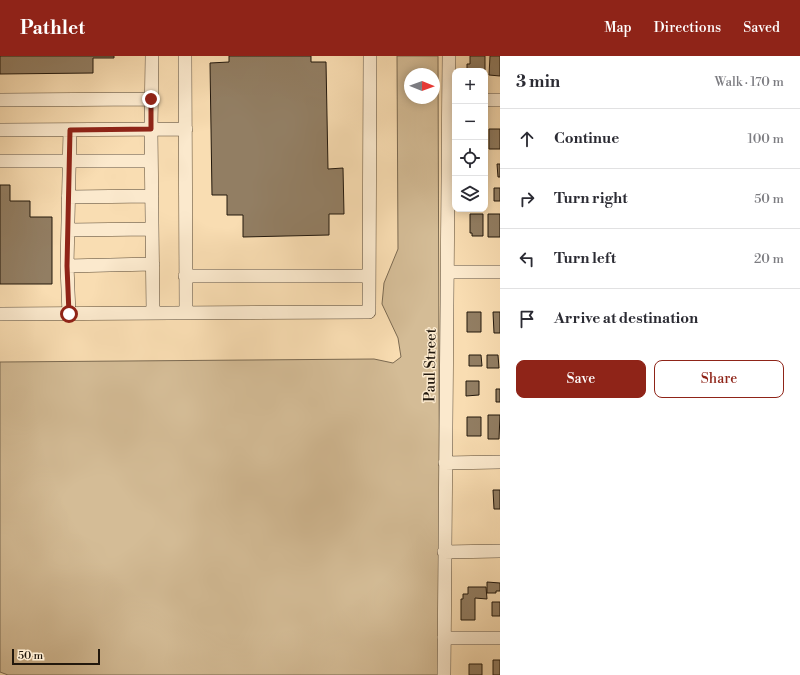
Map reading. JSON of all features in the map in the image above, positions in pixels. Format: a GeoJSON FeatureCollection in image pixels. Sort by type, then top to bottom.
{"type":"FeatureCollection","features":[{"type":"Feature","properties":{"kind":"street"},"geometry":{"type":"LineString","coordinates":[[152,56],[151,161],[153,313]]}},
{"type":"Feature","properties":{"kind":"street"},"geometry":{"type":"LineString","coordinates":[[185,56],[186,313]]}},
{"type":"Feature","properties":{"kind":"street"},"geometry":{"type":"LineString","coordinates":[[0,314],[369,312],[370,56]]}},
{"type":"Feature","properties":{"kind":"street","name":"Paul Street"},"geometry":{"type":"LineString","coordinates":[[444,675],[445,463],[452,101],[449,56]]}},
{"type":"Feature","properties":{"kind":"street"},"geometry":{"type":"LineString","coordinates":[[0,100],[151,99]]}},
{"type":"Feature","properties":{"kind":"street"},"geometry":{"type":"LineString","coordinates":[[488,100],[500,100]]}},
{"type":"Feature","properties":{"kind":"street"},"geometry":{"type":"LineString","coordinates":[[0,130],[186,129]]}},
{"type":"Feature","properties":{"kind":"street"},"geometry":{"type":"LineString","coordinates":[[69,314],[67,266],[70,130]]}},
{"type":"Feature","properties":{"kind":"street"},"geometry":{"type":"LineString","coordinates":[[0,161],[151,161]]}},
{"type":"Feature","properties":{"kind":"street"},"geometry":{"type":"LineString","coordinates":[[68,196],[152,196]]}},
{"type":"Feature","properties":{"kind":"street"},"geometry":{"type":"LineString","coordinates":[[68,230],[152,229]]}},
{"type":"Feature","properties":{"kind":"street"},"geometry":{"type":"LineString","coordinates":[[67,266],[153,264]]}},
{"type":"Feature","properties":{"kind":"street"},"geometry":{"type":"LineString","coordinates":[[448,272],[500,272]]}},
{"type":"Feature","properties":{"kind":"street"},"geometry":{"type":"LineString","coordinates":[[185,276],[369,276]]}},
{"type":"Feature","properties":{"kind":"street"},"geometry":{"type":"LineString","coordinates":[[445,463],[500,462]]}},
{"type":"Feature","properties":{"kind":"street"},"geometry":{"type":"LineString","coordinates":[[444,552],[500,551]]}},
{"type":"Feature","properties":{"kind":"street"},"geometry":{"type":"LineString","coordinates":[[444,638],[500,638]]}},
{"type":"Feature","properties":{"kind":"shaded area"},"geometry":{"type":"Polygon","coordinates":[[[397,56],[438,56],[438,68],[404,68],[404,104],[438,104],[440,675],[8,675],[0,672],[0,362],[374,359],[393,363],[401,357],[398,338],[382,304],[384,283],[398,249],[397,56]]]}},
{"type":"Feature","properties":{"kind":"building"},"geometry":{"type":"Polygon","coordinates":[[[0,56],[114,56],[114,58],[93,58],[93,73],[0,74],[0,56]]]}},
{"type":"Feature","properties":{"kind":"building"},"geometry":{"type":"Polygon","coordinates":[[[229,56],[311,56],[311,62],[326,62],[328,169],[343,168],[344,214],[329,214],[329,235],[243,237],[243,215],[227,215],[227,195],[212,195],[210,63],[229,62],[229,56]]]}},
{"type":"Feature","properties":{"kind":"building"},"geometry":{"type":"Polygon","coordinates":[[[470,56],[485,56],[485,68],[467,68],[467,64],[470,64],[470,56]]]}},
{"type":"Feature","properties":{"kind":"building"},"geometry":{"type":"Polygon","coordinates":[[[490,56],[500,56],[500,76],[489,75],[490,56]]]}},
{"type":"Feature","properties":{"kind":"building"},"geometry":{"type":"Polygon","coordinates":[[[489,129],[500,129],[500,149],[489,149],[489,129]]]}},
{"type":"Feature","properties":{"kind":"building"},"geometry":{"type":"Polygon","coordinates":[[[497,164],[500,164],[500,177],[498,177],[497,164]]]}},
{"type":"Feature","properties":{"kind":"building"},"geometry":{"type":"Polygon","coordinates":[[[0,185],[10,185],[10,201],[30,201],[30,217],[52,217],[52,284],[0,284],[0,185]]]}},
{"type":"Feature","properties":{"kind":"building"},"geometry":{"type":"Polygon","coordinates":[[[494,188],[500,188],[500,201],[494,201],[494,188]]]}},
{"type":"Feature","properties":{"kind":"building"},"geometry":{"type":"Polygon","coordinates":[[[470,214],[483,214],[483,236],[472,236],[472,233],[470,233],[470,214]]]}},
{"type":"Feature","properties":{"kind":"building"},"geometry":{"type":"Polygon","coordinates":[[[488,214],[500,214],[500,237],[488,237],[488,214]]]}},
{"type":"Feature","properties":{"kind":"building"},"geometry":{"type":"Polygon","coordinates":[[[467,312],[481,312],[481,332],[467,332],[467,312]]]}},
{"type":"Feature","properties":{"kind":"building"},"geometry":{"type":"Polygon","coordinates":[[[493,312],[500,312],[500,333],[494,333],[493,312]]]}},
{"type":"Feature","properties":{"kind":"building"},"geometry":{"type":"Polygon","coordinates":[[[469,355],[481,355],[482,366],[469,366],[469,355]]]}},
{"type":"Feature","properties":{"kind":"building"},"geometry":{"type":"Polygon","coordinates":[[[487,355],[498,355],[499,368],[487,368],[487,355]]]}},
{"type":"Feature","properties":{"kind":"building"},"geometry":{"type":"Polygon","coordinates":[[[466,381],[479,381],[479,395],[466,396],[466,381]]]}},
{"type":"Feature","properties":{"kind":"building"},"geometry":{"type":"Polygon","coordinates":[[[496,389],[500,389],[500,402],[496,402],[496,389]]]}},
{"type":"Feature","properties":{"kind":"building"},"geometry":{"type":"Polygon","coordinates":[[[488,415],[500,415],[499,439],[488,439],[488,415]]]}},
{"type":"Feature","properties":{"kind":"building"},"geometry":{"type":"Polygon","coordinates":[[[467,417],[481,417],[481,436],[467,436],[467,417]]]}},
{"type":"Feature","properties":{"kind":"building"},"geometry":{"type":"Polygon","coordinates":[[[493,490],[500,490],[500,509],[494,509],[493,490]]]}},
{"type":"Feature","properties":{"kind":"building"},"geometry":{"type":"Polygon","coordinates":[[[487,582],[500,583],[500,591],[496,591],[496,593],[487,593],[487,582]]]}},
{"type":"Feature","properties":{"kind":"building"},"geometry":{"type":"Polygon","coordinates":[[[468,587],[486,587],[487,599],[475,598],[475,620],[461,620],[461,599],[463,599],[463,594],[468,594],[468,587]]]}},
{"type":"Feature","properties":{"kind":"building"},"geometry":{"type":"Polygon","coordinates":[[[492,602],[500,602],[500,616],[492,616],[492,602]]]}},
{"type":"Feature","properties":{"kind":"building"},"geometry":{"type":"Polygon","coordinates":[[[493,660],[500,660],[500,675],[493,675],[493,660]]]}},
{"type":"Feature","properties":{"kind":"building"},"geometry":{"type":"Polygon","coordinates":[[[469,664],[482,664],[482,675],[469,675],[469,664]]]}},
{"type":"Feature","properties":{"kind":"route"},"geometry":{"type":"LineString","coordinates":[[69,314],[67,266],[70,130],[151,129],[151,99]]}}]}
